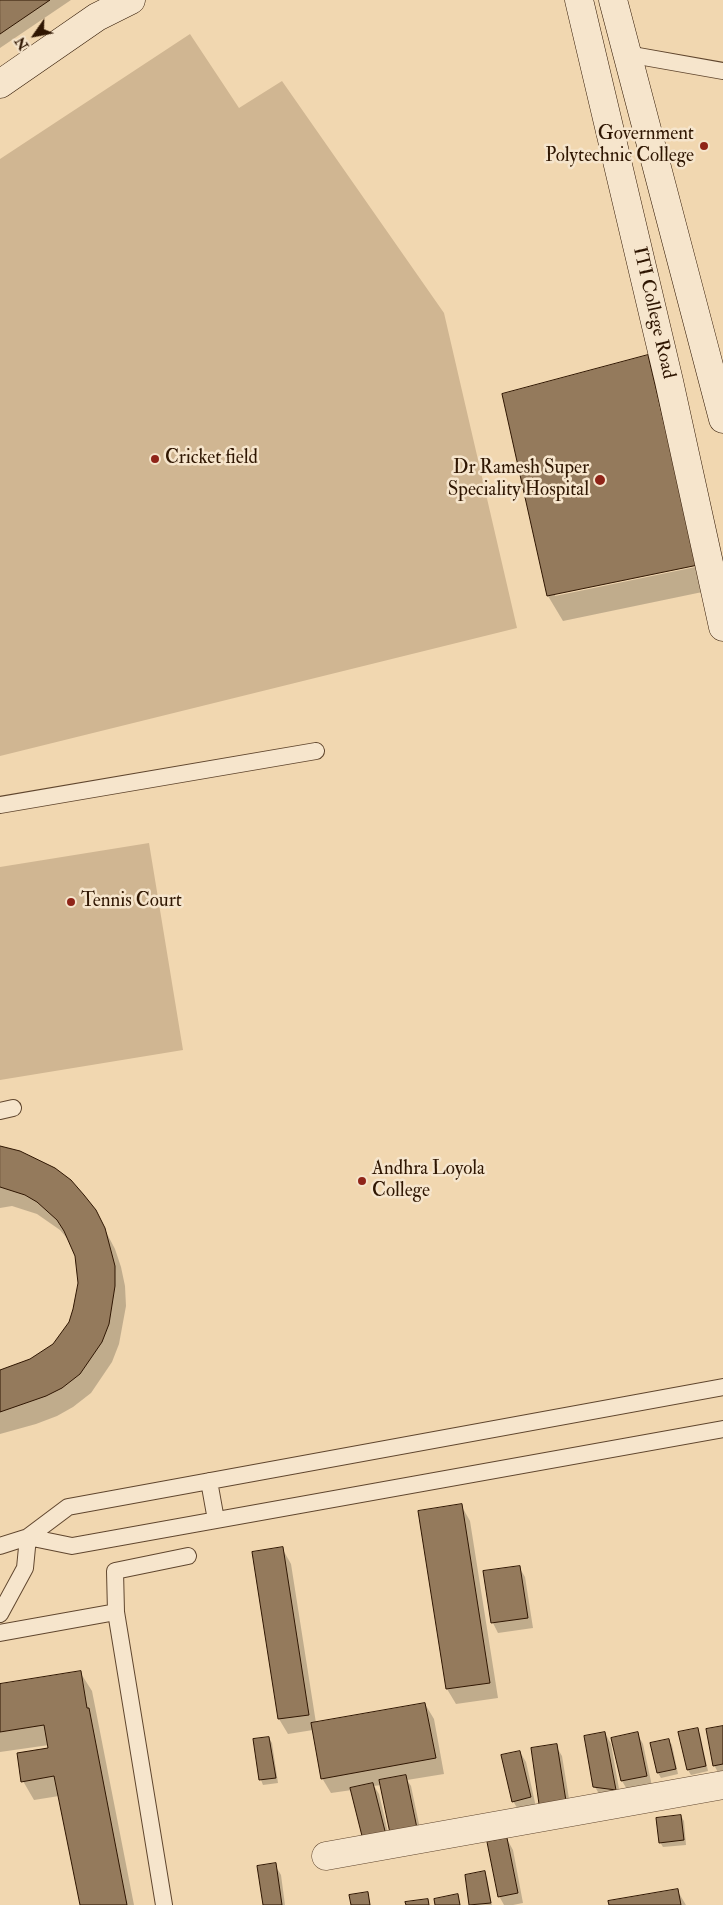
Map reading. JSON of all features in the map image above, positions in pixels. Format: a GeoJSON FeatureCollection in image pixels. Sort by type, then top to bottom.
{"type":"FeatureCollection","features":[{"type":"Feature","properties":{"kind":"street"},"geometry":{"type":"LineString","coordinates":[[0,84],[97,17],[131,0]]}},
{"type":"Feature","properties":{"kind":"street","name":"ITI College Road"},"geometry":{"type":"LineString","coordinates":[[579,0],[669,381],[723,627]]}},
{"type":"Feature","properties":{"kind":"street","name":"ITI College Road"},"geometry":{"type":"LineString","coordinates":[[614,0],[723,419]]}},
{"type":"Feature","properties":{"kind":"street"},"geometry":{"type":"LineString","coordinates":[[326,1856],[723,1785]]}},
{"type":"Feature","properties":{"kind":"lane"},"geometry":{"type":"LineString","coordinates":[[627,54],[723,71]]}},
{"type":"Feature","properties":{"kind":"lane"},"geometry":{"type":"LineString","coordinates":[[0,805],[316,750]]}},
{"type":"Feature","properties":{"kind":"lane"},"geometry":{"type":"LineString","coordinates":[[0,1546],[28,1537],[68,1507],[723,1387]]}},
{"type":"Feature","properties":{"kind":"lane"},"geometry":{"type":"LineString","coordinates":[[28,1537],[72,1546],[723,1429]]}},
{"type":"Feature","properties":{"kind":"lane"},"geometry":{"type":"LineString","coordinates":[[209,1482],[216,1520]]}},
{"type":"Feature","properties":{"kind":"lane"},"geometry":{"type":"LineString","coordinates":[[0,1614],[24,1568],[28,1537]]}},
{"type":"Feature","properties":{"kind":"lane"},"geometry":{"type":"LineString","coordinates":[[164,1905],[116,1612],[115,1571],[188,1556]]}},
{"type":"Feature","properties":{"kind":"lane"},"geometry":{"type":"LineString","coordinates":[[0,1633],[116,1612]]}},
{"type":"Feature","properties":{"kind":"shaded area"},"geometry":{"type":"Polygon","coordinates":[[[190,34],[239,108],[282,81],[444,313],[517,628],[0,756],[0,159],[190,34]]]}},
{"type":"Feature","properties":{"kind":"shaded area"},"geometry":{"type":"Polygon","coordinates":[[[149,843],[183,1050],[0,1080],[0,867],[149,843]]]}},
{"type":"Feature","properties":{"kind":"building"},"geometry":{"type":"Polygon","coordinates":[[[0,0],[50,0],[0,34],[0,0]]]}},
{"type":"Feature","properties":{"kind":"building","name":"Dr Ramesh Super Speciality Hospital"},"geometry":{"type":"Polygon","coordinates":[[[648,355],[698,565],[547,596],[502,394],[648,355]]]}},
{"type":"Feature","properties":{"kind":"building"},"geometry":{"type":"Polygon","coordinates":[[[0,1146],[20,1151],[55,1168],[71,1180],[84,1195],[96,1210],[105,1228],[115,1266],[115,1286],[109,1324],[102,1342],[80,1374],[62,1388],[46,1396],[0,1412],[0,1370],[30,1359],[53,1344],[69,1322],[78,1283],[75,1256],[57,1220],[37,1202],[25,1195],[0,1187],[0,1146]]]}},
{"type":"Feature","properties":{"kind":"building"},"geometry":{"type":"Polygon","coordinates":[[[462,1504],[490,1683],[446,1689],[418,1511],[462,1504]]]}},
{"type":"Feature","properties":{"kind":"building"},"geometry":{"type":"Polygon","coordinates":[[[283,1547],[309,1715],[278,1719],[252,1552],[283,1547]]]}},
{"type":"Feature","properties":{"kind":"building"},"geometry":{"type":"Polygon","coordinates":[[[520,1566],[528,1618],[491,1623],[483,1571],[520,1566]]]}},
{"type":"Feature","properties":{"kind":"building"},"geometry":{"type":"Polygon","coordinates":[[[81,1671],[127,1905],[80,1905],[54,1776],[21,1782],[17,1753],[48,1748],[44,1725],[0,1732],[0,1684],[81,1671]]]}},
{"type":"Feature","properties":{"kind":"building"},"geometry":{"type":"Polygon","coordinates":[[[425,1703],[436,1758],[321,1779],[311,1723],[425,1703]]]}},
{"type":"Feature","properties":{"kind":"building"},"geometry":{"type":"Polygon","coordinates":[[[723,1726],[723,1764],[713,1766],[706,1729],[723,1726]]]}},
{"type":"Feature","properties":{"kind":"building"},"geometry":{"type":"Polygon","coordinates":[[[698,1728],[706,1766],[687,1770],[678,1732],[698,1728]]]}},
{"type":"Feature","properties":{"kind":"building"},"geometry":{"type":"Polygon","coordinates":[[[605,1732],[616,1790],[593,1787],[584,1736],[605,1732]]]}},
{"type":"Feature","properties":{"kind":"building"},"geometry":{"type":"Polygon","coordinates":[[[638,1732],[647,1776],[621,1781],[611,1738],[638,1732]]]}},
{"type":"Feature","properties":{"kind":"building"},"geometry":{"type":"Polygon","coordinates":[[[269,1737],[276,1778],[259,1780],[253,1739],[269,1737]]]}},
{"type":"Feature","properties":{"kind":"building"},"geometry":{"type":"Polygon","coordinates":[[[669,1739],[676,1769],[657,1773],[650,1743],[669,1739]]]}},
{"type":"Feature","properties":{"kind":"building"},"geometry":{"type":"Polygon","coordinates":[[[557,1744],[566,1801],[539,1804],[531,1748],[557,1744]]]}},
{"type":"Feature","properties":{"kind":"building"},"geometry":{"type":"Polygon","coordinates":[[[520,1751],[531,1797],[512,1802],[501,1755],[520,1751]]]}},
{"type":"Feature","properties":{"kind":"building"},"geometry":{"type":"Polygon","coordinates":[[[406,1775],[418,1833],[391,1838],[379,1780],[406,1775]]]}},
{"type":"Feature","properties":{"kind":"building"},"geometry":{"type":"Polygon","coordinates":[[[373,1783],[386,1835],[363,1840],[350,1788],[373,1783]]]}},
{"type":"Feature","properties":{"kind":"building"},"geometry":{"type":"Polygon","coordinates":[[[681,1815],[684,1840],[659,1843],[656,1818],[681,1815]]]}},
{"type":"Feature","properties":{"kind":"building"},"geometry":{"type":"Polygon","coordinates":[[[507,1838],[518,1893],[498,1897],[487,1842],[507,1838]]]}},
{"type":"Feature","properties":{"kind":"building"},"geometry":{"type":"Polygon","coordinates":[[[276,1863],[282,1905],[263,1905],[257,1866],[276,1863]]]}},
{"type":"Feature","properties":{"kind":"building"},"geometry":{"type":"Polygon","coordinates":[[[485,1871],[491,1903],[469,1905],[465,1875],[485,1871]]]}},
{"type":"Feature","properties":{"kind":"building"},"geometry":{"type":"Polygon","coordinates":[[[678,1889],[681,1905],[609,1905],[608,1901],[678,1889]]]}},
{"type":"Feature","properties":{"kind":"building"},"geometry":{"type":"Polygon","coordinates":[[[368,1892],[370,1905],[351,1905],[349,1895],[368,1892]]]}},
{"type":"Feature","properties":{"kind":"building"},"geometry":{"type":"Polygon","coordinates":[[[458,1894],[460,1905],[435,1905],[434,1899],[458,1894]]]}},
{"type":"Feature","properties":{"kind":"building"},"geometry":{"type":"Polygon","coordinates":[[[428,1899],[429,1905],[406,1905],[405,1902],[428,1899]]]}},
{"type":"Feature","properties":{"kind":"place","name":"Government Polytechnic College"},"geometry":{"type":"Point","coordinates":[704,146]}},
{"type":"Feature","properties":{"kind":"place","name":"Cricket field"},"geometry":{"type":"Point","coordinates":[155,459]}},
{"type":"Feature","properties":{"kind":"place","name":"Dr Ramesh Super Speciality Hospital"},"geometry":{"type":"Point","coordinates":[600,480]}},
{"type":"Feature","properties":{"kind":"place","name":"Tennis Court"},"geometry":{"type":"Point","coordinates":[71,902]}},
{"type":"Feature","properties":{"kind":"place","name":"Andhra Loyola College"},"geometry":{"type":"Point","coordinates":[362,1181]}}]}
